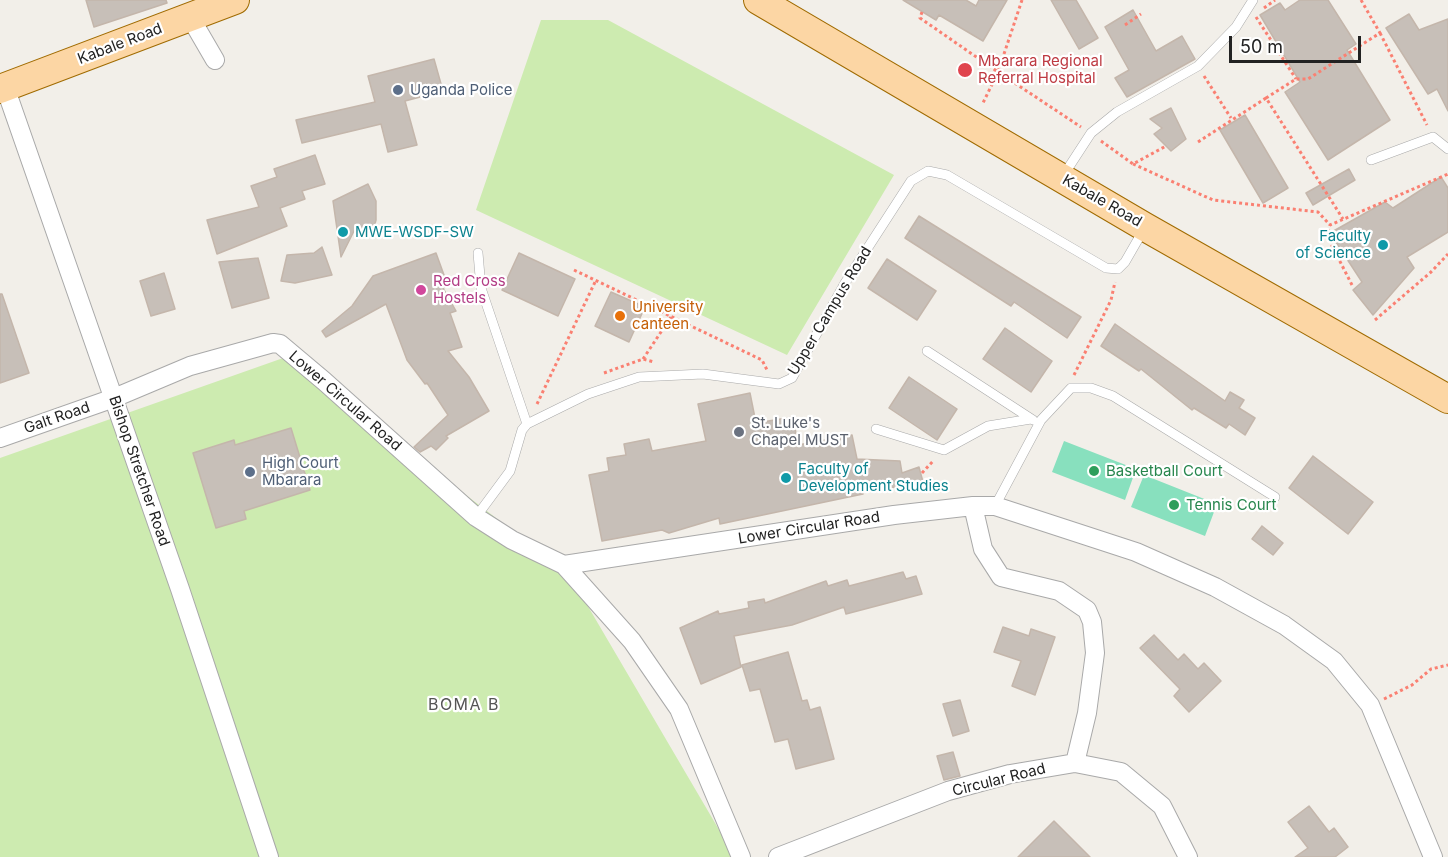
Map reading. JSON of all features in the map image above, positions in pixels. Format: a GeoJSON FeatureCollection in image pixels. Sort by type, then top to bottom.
{"type":"FeatureCollection","features":[{"type":"Feature","properties":{"kind":"main road","name":"Kabale Road"},"geometry":{"type":"LineString","coordinates":[[2,88],[235,0]]}},
{"type":"Feature","properties":{"kind":"main road","name":"Kabale Road"},"geometry":{"type":"LineString","coordinates":[[758,0],[1145,227],[1448,399]]}},
{"type":"Feature","properties":{"kind":"street"},"geometry":{"type":"LineString","coordinates":[[190,17],[214,60]]}},
{"type":"Feature","properties":{"kind":"street","name":"Bishop Stretcher Road"},"geometry":{"type":"LineString","coordinates":[[2,88],[114,398],[268,857]]}},
{"type":"Feature","properties":{"kind":"street","name":"Lower Circular Road"},"geometry":{"type":"LineString","coordinates":[[114,398],[190,366],[273,343],[280,344],[476,517],[512,540],[564,565],[894,514],[973,506],[995,506],[1080,531],[1136,552],[1215,587],[1284,625],[1334,661],[1370,705],[1433,857]]}},
{"type":"Feature","properties":{"kind":"street","name":"Galt Road"},"geometry":{"type":"LineString","coordinates":[[0,438],[114,398]]}},
{"type":"Feature","properties":{"kind":"street"},"geometry":{"type":"LineString","coordinates":[[973,506],[983,549],[1001,577],[1059,591],[1087,610],[1092,622],[1095,653],[1087,713],[1075,763]]}},
{"type":"Feature","properties":{"kind":"street"},"geometry":{"type":"LineString","coordinates":[[564,565],[632,641],[679,709],[741,857]]}},
{"type":"Feature","properties":{"kind":"street","name":"Circular Road"},"geometry":{"type":"LineString","coordinates":[[778,857],[948,792],[1010,774],[1075,763],[1121,772],[1162,806],[1188,857]]}},
{"type":"Feature","properties":{"kind":"lane"},"geometry":{"type":"LineString","coordinates":[[1062,178],[1091,133],[1117,112],[1198,66],[1236,27],[1252,0]]}},
{"type":"Feature","properties":{"kind":"lane"},"geometry":{"type":"LineString","coordinates":[[1371,160],[1433,137],[1448,149]]}},
{"type":"Feature","properties":{"kind":"lane","name":"Upper Campus Road"},"geometry":{"type":"LineString","coordinates":[[527,424],[588,394],[639,377],[704,374],[766,384],[779,384],[792,378],[845,282],[905,190],[912,181],[928,171],[947,175],[1106,268],[1118,269]]}},
{"type":"Feature","properties":{"kind":"lane"},"geometry":{"type":"LineString","coordinates":[[1118,269],[1145,227]]}},
{"type":"Feature","properties":{"kind":"lane"},"geometry":{"type":"LineString","coordinates":[[476,517],[510,471],[522,430],[527,424],[481,288],[478,253]]}},
{"type":"Feature","properties":{"kind":"lane"},"geometry":{"type":"LineString","coordinates":[[927,351],[1036,420]]}},
{"type":"Feature","properties":{"kind":"lane"},"geometry":{"type":"LineString","coordinates":[[995,506],[1036,420],[1071,388],[1091,388],[1113,396],[1275,497]]}},
{"type":"Feature","properties":{"kind":"lane"},"geometry":{"type":"LineString","coordinates":[[876,429],[944,450],[988,426],[1036,420]]}},
{"type":"Feature","properties":{"kind":"path"},"geometry":{"type":"LineString","coordinates":[[972,125],[998,72],[1022,0]]}},
{"type":"Feature","properties":{"kind":"path"},"geometry":{"type":"LineString","coordinates":[[1361,0],[1433,137]]}},
{"type":"Feature","properties":{"kind":"path"},"geometry":{"type":"LineString","coordinates":[[922,12],[921,18],[1133,164],[1213,200],[1318,212],[1330,225]]}},
{"type":"Feature","properties":{"kind":"path"},"geometry":{"type":"LineString","coordinates":[[1125,25],[1141,14]]}},
{"type":"Feature","properties":{"kind":"path"},"geometry":{"type":"LineString","coordinates":[[1256,16],[1296,79]]}},
{"type":"Feature","properties":{"kind":"path"},"geometry":{"type":"LineString","coordinates":[[1198,142],[1230,118],[1296,79],[1308,79],[1380,33]]}},
{"type":"Feature","properties":{"kind":"path"},"geometry":{"type":"LineString","coordinates":[[1198,66],[1230,118]]}},
{"type":"Feature","properties":{"kind":"path"},"geometry":{"type":"LineString","coordinates":[[1266,98],[1342,219]]}},
{"type":"Feature","properties":{"kind":"path"},"geometry":{"type":"LineString","coordinates":[[1133,164],[1166,146]]}},
{"type":"Feature","properties":{"kind":"path"},"geometry":{"type":"LineString","coordinates":[[1352,285],[1326,234],[1330,225],[1448,174]]}},
{"type":"Feature","properties":{"kind":"path"},"geometry":{"type":"LineString","coordinates":[[1376,321],[1448,254]]}},
{"type":"Feature","properties":{"kind":"path"},"geometry":{"type":"LineString","coordinates":[[1071,388],[1076,369],[1111,300],[1118,269]]}},
{"type":"Feature","properties":{"kind":"path"},"geometry":{"type":"LineString","coordinates":[[574,270],[762,360],[767,371],[766,384]]}},
{"type":"Feature","properties":{"kind":"path"},"geometry":{"type":"LineString","coordinates":[[527,424],[596,280]]}},
{"type":"Feature","properties":{"kind":"path"},"geometry":{"type":"LineString","coordinates":[[643,359],[671,317]]}},
{"type":"Feature","properties":{"kind":"path"},"geometry":{"type":"LineString","coordinates":[[1370,705],[1401,692],[1431,669],[1448,665]]}},
{"type":"Feature","properties":{"kind":"green space"},"geometry":{"type":"Polygon","coordinates":[[[541,20],[608,20],[894,175],[787,355],[476,210],[541,20]]]}},
{"type":"Feature","properties":{"kind":"green space"},"geometry":{"type":"Polygon","coordinates":[[[286,357],[569,574],[735,857],[0,857],[0,458],[286,357]]]}},
{"type":"Feature","properties":{"kind":"green space","name":"Basketball Court"},"geometry":{"type":"Polygon","coordinates":[[[1064,441],[1136,469],[1125,500],[1052,472],[1064,441]]]}},
{"type":"Feature","properties":{"kind":"green space","name":"Tennis Court"},"geometry":{"type":"Polygon","coordinates":[[[1144,475],[1217,504],[1205,536],[1131,507],[1144,475]]]}},
{"type":"Feature","properties":{"kind":"building"},"geometry":{"type":"Polygon","coordinates":[[[86,0],[166,0],[167,3],[94,27],[86,0]]]}},
{"type":"Feature","properties":{"kind":"building"},"geometry":{"type":"Polygon","coordinates":[[[903,0],[966,0],[976,6],[979,0],[1007,0],[983,41],[939,15],[936,20],[903,0]]]}},
{"type":"Feature","properties":{"kind":"building"},"geometry":{"type":"Polygon","coordinates":[[[1051,0],[1076,0],[1098,38],[1079,49],[1051,0]]]}},
{"type":"Feature","properties":{"kind":"building"},"geometry":{"type":"Polygon","coordinates":[[[1300,0],[1328,0],[1356,44],[1347,50],[1390,120],[1328,160],[1285,92],[1300,82],[1260,15],[1280,3],[1285,10],[1300,0]]]}},
{"type":"Feature","properties":{"kind":"building"},"geometry":{"type":"Polygon","coordinates":[[[1133,10],[1156,51],[1182,36],[1195,59],[1127,97],[1115,78],[1129,70],[1105,27],[1133,10]]]}},
{"type":"Feature","properties":{"kind":"building"},"geometry":{"type":"Polygon","coordinates":[[[1409,14],[1419,30],[1448,19],[1448,111],[1437,89],[1428,94],[1386,28],[1409,14]]]}},
{"type":"Feature","properties":{"kind":"building"},"geometry":{"type":"Polygon","coordinates":[[[434,59],[443,91],[405,101],[417,145],[388,152],[381,124],[302,143],[296,120],[375,102],[368,76],[434,59]]]}},
{"type":"Feature","properties":{"kind":"building"},"geometry":{"type":"Polygon","coordinates":[[[1171,108],[1186,139],[1171,151],[1154,134],[1162,128],[1150,119],[1171,108]]]}},
{"type":"Feature","properties":{"kind":"building"},"geometry":{"type":"Polygon","coordinates":[[[1245,115],[1288,188],[1263,203],[1220,130],[1245,115]]]}},
{"type":"Feature","properties":{"kind":"building"},"geometry":{"type":"Polygon","coordinates":[[[315,155],[325,184],[302,191],[305,199],[280,208],[287,226],[217,254],[207,220],[259,207],[251,186],[277,177],[274,169],[315,155]]]}},
{"type":"Feature","properties":{"kind":"building"},"geometry":{"type":"Polygon","coordinates":[[[1349,169],[1355,180],[1313,205],[1306,193],[1349,169]]]}},
{"type":"Feature","properties":{"kind":"building","name":"Faculty of Science"},"geometry":{"type":"Polygon","coordinates":[[[1441,177],[1448,188],[1448,232],[1407,257],[1414,268],[1373,315],[1353,290],[1362,282],[1330,233],[1385,202],[1393,208],[1441,177]]]}},
{"type":"Feature","properties":{"kind":"building"},"geometry":{"type":"Polygon","coordinates":[[[368,184],[376,201],[376,220],[372,235],[354,231],[341,257],[333,201],[368,184]]]}},
{"type":"Feature","properties":{"kind":"building"},"geometry":{"type":"Polygon","coordinates":[[[919,216],[1081,317],[1067,338],[1014,302],[1011,306],[905,238],[919,216]]]}},
{"type":"Feature","properties":{"kind":"building"},"geometry":{"type":"Polygon","coordinates":[[[322,247],[332,275],[295,283],[281,281],[287,255],[314,253],[322,247]]]}},
{"type":"Feature","properties":{"kind":"building"},"geometry":{"type":"Polygon","coordinates":[[[436,253],[448,286],[443,288],[456,311],[450,313],[462,347],[448,351],[469,377],[489,411],[446,436],[448,438],[436,450],[431,446],[420,452],[414,447],[448,415],[427,383],[425,384],[407,360],[386,304],[326,337],[322,331],[352,306],[373,276],[436,253]]]}},
{"type":"Feature","properties":{"kind":"building"},"geometry":{"type":"Polygon","coordinates":[[[519,253],[575,279],[558,316],[502,290],[519,253]]]}},
{"type":"Feature","properties":{"kind":"building"},"geometry":{"type":"Polygon","coordinates":[[[258,258],[269,298],[232,308],[219,262],[258,258]]]}},
{"type":"Feature","properties":{"kind":"building"},"geometry":{"type":"Polygon","coordinates":[[[887,259],[936,291],[917,320],[868,288],[887,259]]]}},
{"type":"Feature","properties":{"kind":"building"},"geometry":{"type":"Polygon","coordinates":[[[164,273],[175,309],[151,316],[140,281],[164,273]]]}},
{"type":"Feature","properties":{"kind":"building","name":"University canteen"},"geometry":{"type":"Polygon","coordinates":[[[611,292],[645,307],[629,342],[595,326],[611,292]]]}},
{"type":"Feature","properties":{"kind":"building"},"geometry":{"type":"Polygon","coordinates":[[[0,294],[2,294],[29,373],[0,383],[0,294]]]}},
{"type":"Feature","properties":{"kind":"building"},"geometry":{"type":"Polygon","coordinates":[[[1115,324],[1225,401],[1230,392],[1244,400],[1239,408],[1255,418],[1245,435],[1229,424],[1226,428],[1194,408],[1192,410],[1141,369],[1139,371],[1101,346],[1115,324]]]}},
{"type":"Feature","properties":{"kind":"building"},"geometry":{"type":"Polygon","coordinates":[[[1005,328],[1052,361],[1031,392],[983,359],[1005,328]]]}},
{"type":"Feature","properties":{"kind":"building"},"geometry":{"type":"Polygon","coordinates":[[[909,377],[957,409],[937,440],[889,408],[909,377]]]}},
{"type":"Feature","properties":{"kind":"building"},"geometry":{"type":"Polygon","coordinates":[[[750,393],[756,423],[793,417],[798,445],[852,435],[857,459],[900,461],[902,473],[919,467],[923,482],[909,486],[862,490],[863,494],[720,524],[719,518],[669,533],[662,530],[602,541],[589,475],[609,471],[607,458],[626,455],[624,444],[649,439],[652,451],[706,441],[698,404],[750,393]]]}},
{"type":"Feature","properties":{"kind":"building","name":"High Court Mbarara"},"geometry":{"type":"Polygon","coordinates":[[[291,428],[310,490],[244,511],[246,519],[216,528],[193,453],[234,440],[235,445],[291,428]]]}},
{"type":"Feature","properties":{"kind":"building"},"geometry":{"type":"Polygon","coordinates":[[[1313,456],[1373,502],[1348,534],[1289,488],[1313,456]]]}},
{"type":"Feature","properties":{"kind":"building"},"geometry":{"type":"Polygon","coordinates":[[[1262,526],[1283,543],[1273,555],[1252,539],[1262,526]]]}},
{"type":"Feature","properties":{"kind":"building"},"geometry":{"type":"Polygon","coordinates":[[[903,572],[906,579],[916,576],[922,594],[846,614],[844,607],[792,625],[734,636],[741,667],[701,684],[680,628],[718,611],[719,614],[749,608],[748,602],[764,599],[765,603],[826,581],[828,586],[847,580],[849,586],[903,572]]]}},
{"type":"Feature","properties":{"kind":"building"},"geometry":{"type":"Polygon","coordinates":[[[1003,627],[1029,636],[1031,629],[1055,637],[1035,695],[1012,686],[1021,661],[994,652],[1003,627]]]}},
{"type":"Feature","properties":{"kind":"building"},"geometry":{"type":"Polygon","coordinates":[[[1154,635],[1178,660],[1184,654],[1198,669],[1204,663],[1221,681],[1189,712],[1174,696],[1180,689],[1140,648],[1154,635]]]}},
{"type":"Feature","properties":{"kind":"building"},"geometry":{"type":"Polygon","coordinates":[[[788,652],[802,701],[807,700],[810,710],[820,707],[834,759],[796,769],[788,739],[775,742],[760,689],[750,691],[742,665],[788,652]]]}},
{"type":"Feature","properties":{"kind":"building"},"geometry":{"type":"Polygon","coordinates":[[[960,700],[969,731],[953,736],[943,704],[960,700]]]}},
{"type":"Feature","properties":{"kind":"building"},"geometry":{"type":"Polygon","coordinates":[[[953,752],[960,776],[944,780],[937,756],[953,752]]]}},
{"type":"Feature","properties":{"kind":"building"},"geometry":{"type":"Polygon","coordinates":[[[1309,806],[1329,832],[1334,828],[1348,847],[1335,857],[1295,857],[1308,848],[1288,822],[1309,806]]]}},
{"type":"Feature","properties":{"kind":"building"},"geometry":{"type":"Polygon","coordinates":[[[1054,821],[1090,857],[1018,857],[1054,821]]]}},
{"type":"Feature","properties":{"kind":"place","name":"Mbarara Regional Referral Hospital"},"geometry":{"type":"Point","coordinates":[965,70]}},
{"type":"Feature","properties":{"kind":"place","name":"Uganda Police"},"geometry":{"type":"Point","coordinates":[398,90]}},
{"type":"Feature","properties":{"kind":"place","name":"MWE-WSDF-SW"},"geometry":{"type":"Point","coordinates":[343,232]}},
{"type":"Feature","properties":{"kind":"place","name":"Faculty of Science"},"geometry":{"type":"Point","coordinates":[1383,245]}},
{"type":"Feature","properties":{"kind":"place","name":"Red Cross Hostels"},"geometry":{"type":"Point","coordinates":[421,290]}},
{"type":"Feature","properties":{"kind":"place","name":"University canteen"},"geometry":{"type":"Point","coordinates":[620,316]}},
{"type":"Feature","properties":{"kind":"place","name":"St. Luke's Chapel MUST"},"geometry":{"type":"Point","coordinates":[739,432]}},
{"type":"Feature","properties":{"kind":"place","name":"Basketball Court"},"geometry":{"type":"Point","coordinates":[1094,471]}},
{"type":"Feature","properties":{"kind":"place","name":"High Court Mbarara"},"geometry":{"type":"Point","coordinates":[250,472]}},
{"type":"Feature","properties":{"kind":"place","name":"Faculty of Development Studies"},"geometry":{"type":"Point","coordinates":[786,478]}},
{"type":"Feature","properties":{"kind":"place","name":"Tennis Court"},"geometry":{"type":"Point","coordinates":[1174,505]}},
{"type":"Feature","properties":{"kind":"district","name":"BOMA B"},"geometry":{"type":"Point","coordinates":[464,705]}}]}
